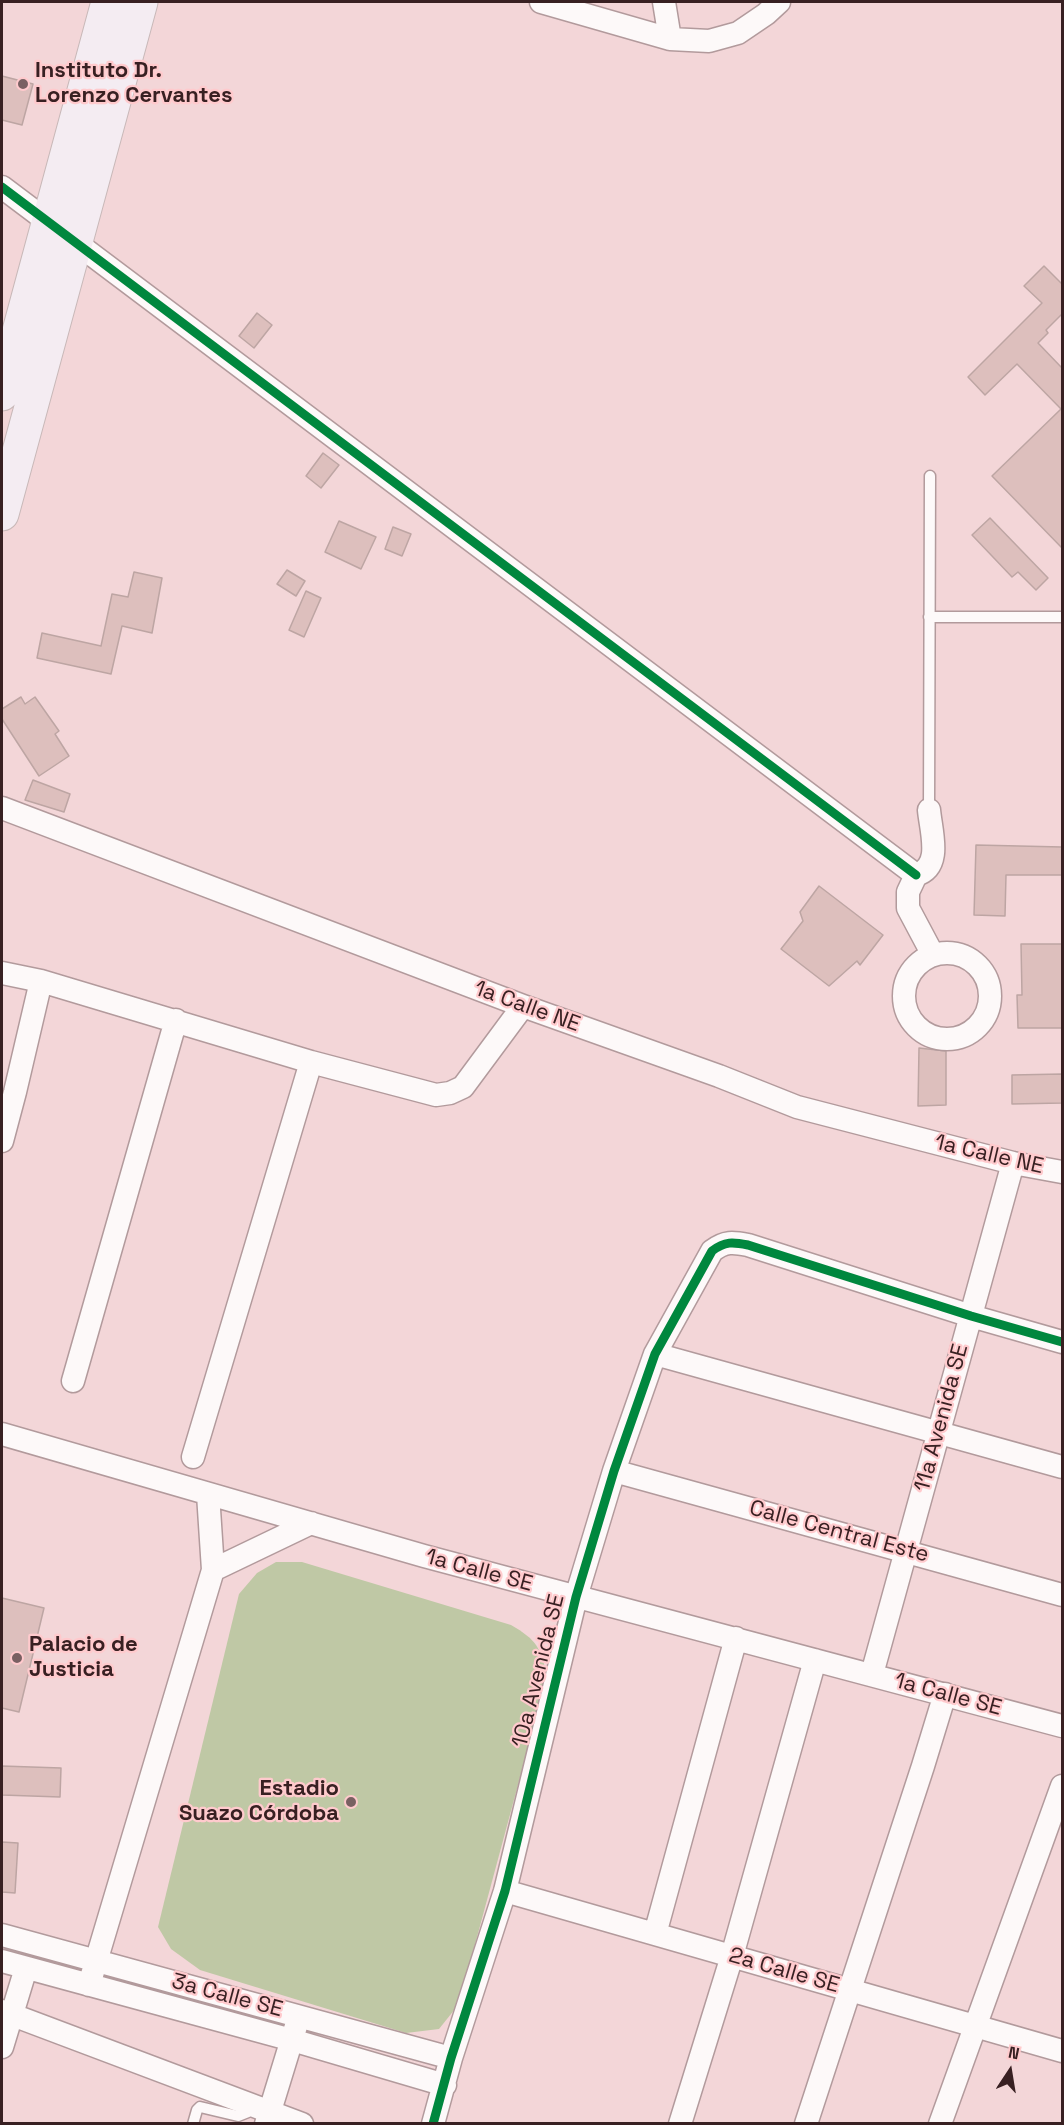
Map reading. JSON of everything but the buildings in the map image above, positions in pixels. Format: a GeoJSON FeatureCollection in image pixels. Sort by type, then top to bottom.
{"type":"FeatureCollection","features":[{"type":"Feature","properties":{"kind":"main road"},"geometry":{"type":"LineString","coordinates":[[2,394],[108,2]]}},
{"type":"Feature","properties":{"kind":"main road"},"geometry":{"type":"LineString","coordinates":[[2,514],[141,2]]}},
{"type":"Feature","properties":{"kind":"street"},"geometry":{"type":"LineString","coordinates":[[541,2],[670,39],[709,41],[738,33],[779,2]]}},
{"type":"Feature","properties":{"kind":"street"},"geometry":{"type":"LineString","coordinates":[[664,2],[670,39]]}},
{"type":"Feature","properties":{"kind":"street"},"geometry":{"type":"LineString","coordinates":[[2,187],[916,875]]}},
{"type":"Feature","properties":{"kind":"street","name":"1a Calle NE"},"geometry":{"type":"LineString","coordinates":[[2,808],[523,1006],[719,1076],[797,1107],[1013,1163],[1062,1172]]}},
{"type":"Feature","properties":{"kind":"street"},"geometry":{"type":"LineString","coordinates":[[916,875],[924,873],[931,865],[934,855],[929,810]]}},
{"type":"Feature","properties":{"kind":"street"},"geometry":{"type":"LineString","coordinates":[[916,875],[908,892],[908,908],[933,955]]}},
{"type":"Feature","properties":{"kind":"street"},"geometry":{"type":"LineString","coordinates":[[2,973],[41,981],[311,1062],[436,1095],[450,1093],[463,1086],[523,1006]]}},
{"type":"Feature","properties":{"kind":"street"},"geometry":{"type":"LineString","coordinates":[[2,1141],[11,1062],[41,981]]}},
{"type":"Feature","properties":{"kind":"street"},"geometry":{"type":"LineString","coordinates":[[73,1382],[176,1020]]}},
{"type":"Feature","properties":{"kind":"street"},"geometry":{"type":"LineString","coordinates":[[193,1457],[311,1062]]}},
{"type":"Feature","properties":{"kind":"street","name":"11a Avenida SE"},"geometry":{"type":"LineString","coordinates":[[872,1674],[1013,1163]]}},
{"type":"Feature","properties":{"kind":"street","name":"10a Avenida SE"},"geometry":{"type":"LineString","coordinates":[[433,2124],[505,1891],[576,1597],[614,1471],[655,1354],[712,1251],[721,1244],[731,1241],[748,1245],[971,1316]]}},
{"type":"Feature","properties":{"kind":"street"},"geometry":{"type":"LineString","coordinates":[[971,1316],[1062,1342]]}},
{"type":"Feature","properties":{"kind":"street"},"geometry":{"type":"LineString","coordinates":[[655,1354],[1062,1467]]}},
{"type":"Feature","properties":{"kind":"street","name":"1a Calle SE"},"geometry":{"type":"LineString","coordinates":[[2,1434],[576,1597],[1062,1726]]}},
{"type":"Feature","properties":{"kind":"street","name":"Calle Central Este"},"geometry":{"type":"LineString","coordinates":[[614,1471],[1062,1594]]}},
{"type":"Feature","properties":{"kind":"street"},"geometry":{"type":"LineString","coordinates":[[89,1984],[213,1570],[208,1494]]}},
{"type":"Feature","properties":{"kind":"street"},"geometry":{"type":"LineString","coordinates":[[213,1570],[310,1523]]}},
{"type":"Feature","properties":{"kind":"street"},"geometry":{"type":"LineString","coordinates":[[655,1934],[736,1638]]}},
{"type":"Feature","properties":{"kind":"street"},"geometry":{"type":"LineString","coordinates":[[680,2124],[732,1956],[815,1660]]}},
{"type":"Feature","properties":{"kind":"street"},"geometry":{"type":"LineString","coordinates":[[806,2124],[945,1694]]}},
{"type":"Feature","properties":{"kind":"street"},"geometry":{"type":"LineString","coordinates":[[940,2124],[1062,1785]]}},
{"type":"Feature","properties":{"kind":"street","name":"2a Calle SE"},"geometry":{"type":"LineString","coordinates":[[505,1891],[1062,2051]]}},
{"type":"Feature","properties":{"kind":"street","name":"3a Calle SE"},"geometry":{"type":"LineString","coordinates":[[2,1935],[452,2058]]}},
{"type":"Feature","properties":{"kind":"street","name":"3a Calle SE"},"geometry":{"type":"LineString","coordinates":[[2,1961],[292,2040],[445,2085]]}},
{"type":"Feature","properties":{"kind":"street"},"geometry":{"type":"LineString","coordinates":[[2,2047],[6,2013],[26,1968]]}},
{"type":"Feature","properties":{"kind":"street"},"geometry":{"type":"LineString","coordinates":[[6,2013],[262,2113],[302,2124]]}},
{"type":"Feature","properties":{"kind":"street"},"geometry":{"type":"LineString","coordinates":[[262,2113],[292,2040],[299,2016]]}},
{"type":"Feature","properties":{"kind":"lane"},"geometry":{"type":"LineString","coordinates":[[929,810],[930,476]]}},
{"type":"Feature","properties":{"kind":"lane"},"geometry":{"type":"LineString","coordinates":[[929,617],[1062,617]]}},
{"type":"Feature","properties":{"kind":"lane"},"geometry":{"type":"LineString","coordinates":[[193,2124],[197,2110],[201,2107],[238,2116],[248,2112],[262,2113]]}},
{"type":"Feature","properties":{"kind":"green space","name":"Estadio Suazo Córdoba"},"geometry":{"type":"Polygon","coordinates":[[[276,1562],[302,1562],[511,1625],[527,1635],[540,1652],[547,1677],[459,2004],[439,2029],[406,2033],[200,1970],[171,1949],[158,1927],[239,1594],[257,1573],[276,1562]]]}},
{"type":"Feature","properties":{"kind":"cycle path"},"geometry":{"type":"LineString","coordinates":[[2,187],[916,875]]}},
{"type":"Feature","properties":{"kind":"cycle path"},"geometry":{"type":"LineString","coordinates":[[433,2124],[451,2058],[505,1891],[576,1597],[614,1471],[655,1354],[712,1251],[729,1243],[748,1245],[971,1316],[1062,1342]]}},
{"type":"Feature","properties":{"kind":"place","name":"Instituto Dr. Lorenzo Cervantes"},"geometry":{"type":"Point","coordinates":[23,84]}},
{"type":"Feature","properties":{"kind":"place","name":"Palacio de Justicia"},"geometry":{"type":"Point","coordinates":[17,1658]}},
{"type":"Feature","properties":{"kind":"place","name":"Estadio Suazo Córdoba"},"geometry":{"type":"Point","coordinates":[351,1802]}}]}
